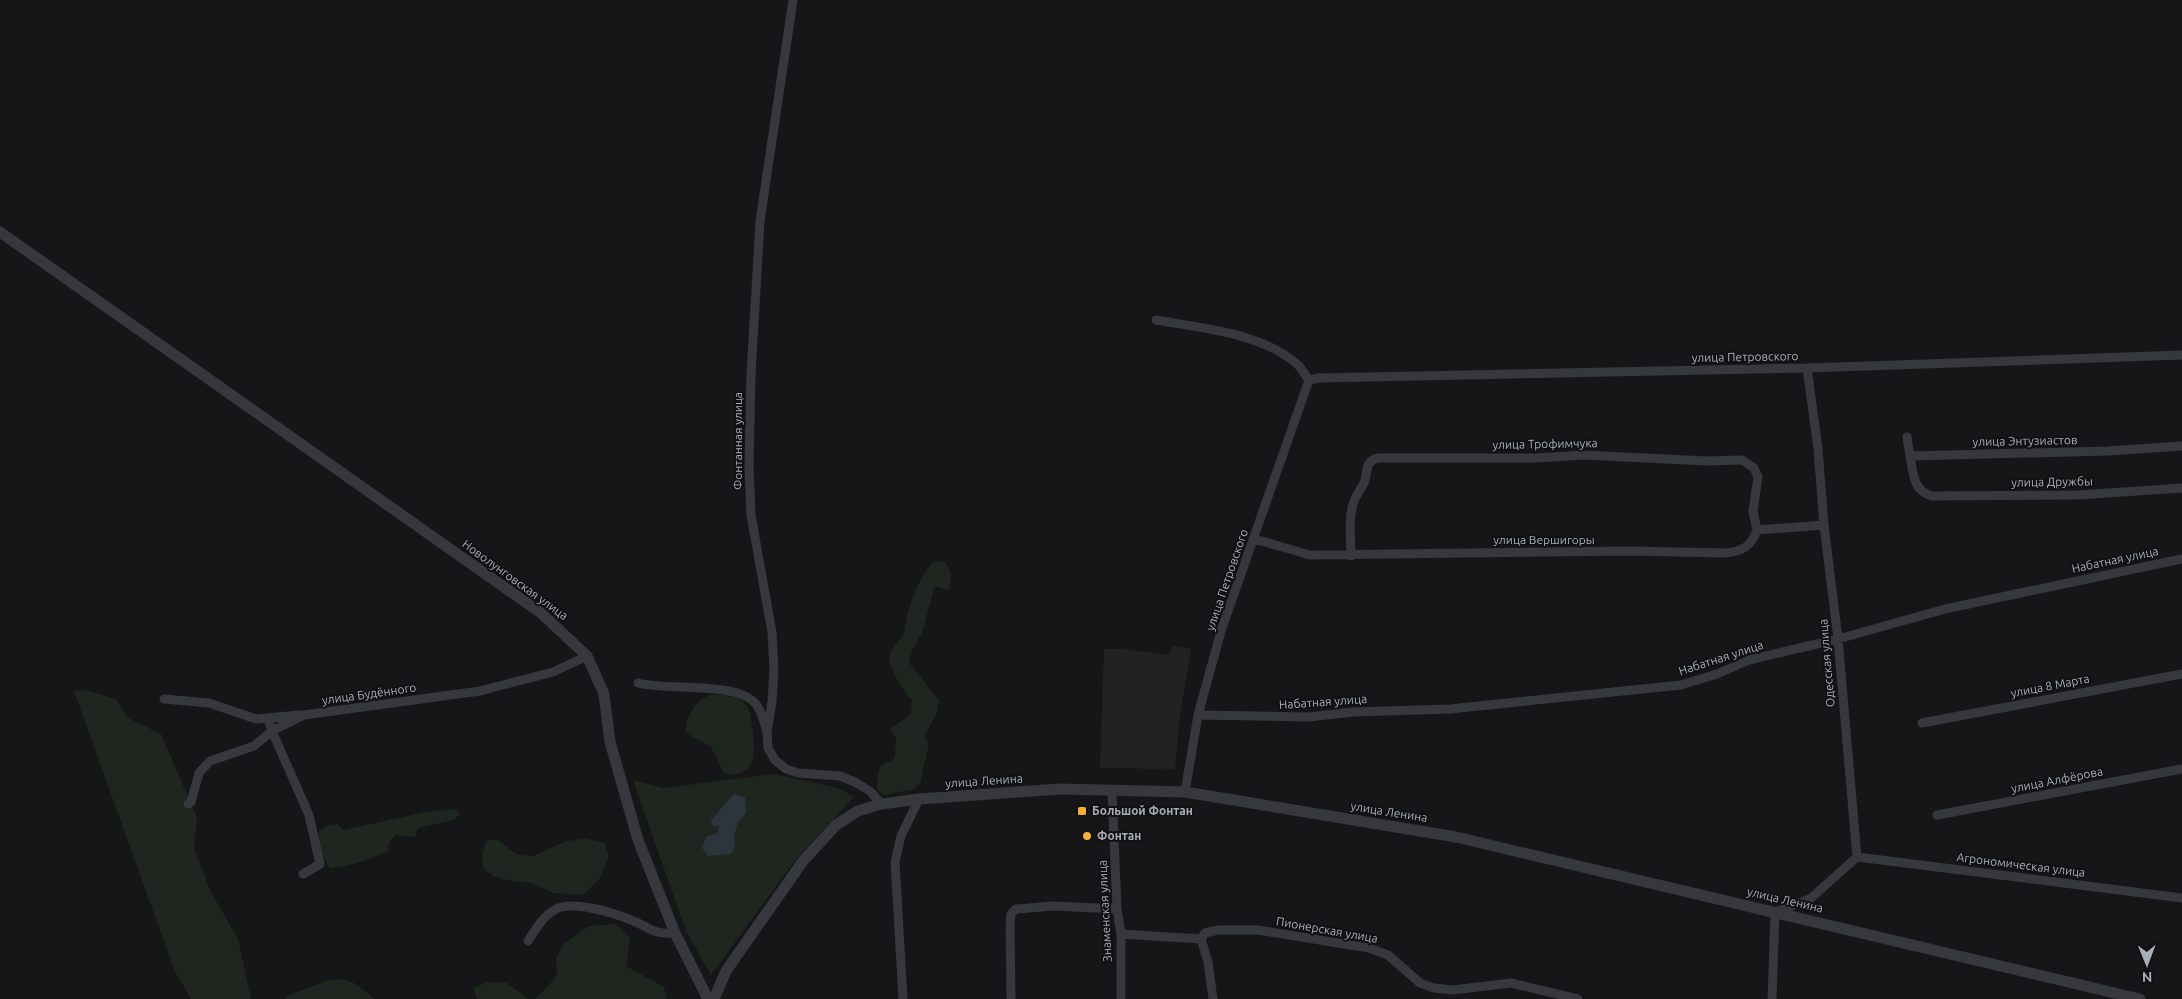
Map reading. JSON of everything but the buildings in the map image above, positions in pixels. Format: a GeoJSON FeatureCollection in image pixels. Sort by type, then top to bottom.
{"type":"FeatureCollection","features":[{"type":"Feature","properties":{"kind":"street","name":"Фонтанная улица"},"geometry":{"type":"LineString","coordinates":[[792,0],[760,222],[751,374],[749,466],[752,515],[772,632],[774,669],[767,732],[768,748],[780,766],[798,774],[840,776],[855,782],[871,792],[881,804]]}},
{"type":"Feature","properties":{"kind":"street","name":"Новолунговская улица"},"geometry":{"type":"LineString","coordinates":[[0,232],[541,613],[587,656],[604,694],[610,742],[638,840],[675,933],[708,999]]}},
{"type":"Feature","properties":{"kind":"street"},"geometry":{"type":"LineString","coordinates":[[1156,320],[1232,335],[1275,348],[1298,365],[1309,380]]}},
{"type":"Feature","properties":{"kind":"street","name":"улица Петровского"},"geometry":{"type":"LineString","coordinates":[[1184,792],[1198,715],[1221,631],[1255,539],[1309,380],[1319,378],[1807,368],[2182,355]]}},
{"type":"Feature","properties":{"kind":"street","name":"Одесская улица"},"geometry":{"type":"LineString","coordinates":[[1807,368],[1818,449],[1824,525],[1838,639],[1857,857]]}},
{"type":"Feature","properties":{"kind":"street"},"geometry":{"type":"LineString","coordinates":[[1907,437],[1910,456]]}},
{"type":"Feature","properties":{"kind":"street","name":"улица Энтузиастов"},"geometry":{"type":"LineString","coordinates":[[1910,456],[2108,451],[2182,446]]}},
{"type":"Feature","properties":{"kind":"street","name":"улица Трофимчука"},"geometry":{"type":"LineString","coordinates":[[1351,556],[1354,500],[1365,479],[1368,464],[1378,458],[1536,458],[1582,455],[1707,461],[1742,460],[1754,468],[1758,477],[1753,511],[1757,530]]}},
{"type":"Feature","properties":{"kind":"street","name":"улица Дружбы"},"geometry":{"type":"LineString","coordinates":[[1910,456],[1914,480],[1923,494],[1932,496],[2078,495],[2182,488]]}},
{"type":"Feature","properties":{"kind":"street"},"geometry":{"type":"LineString","coordinates":[[1757,530],[1824,525]]}},
{"type":"Feature","properties":{"kind":"street","name":"улица Вершигоры"},"geometry":{"type":"LineString","coordinates":[[1255,539],[1310,555],[1351,556],[1500,552],[1726,553],[1741,551],[1748,546],[1757,530]]}},
{"type":"Feature","properties":{"kind":"street","name":"Набатная улица"},"geometry":{"type":"LineString","coordinates":[[1198,715],[1309,717],[1353,712],[1450,709],[1681,685],[1717,674],[1749,660],[1838,639],[1988,598],[2182,559]]}},
{"type":"Feature","properties":{"kind":"street","name":"улица Будённого"},"geometry":{"type":"LineString","coordinates":[[188,804],[191,802],[199,774],[210,761],[254,746],[272,731],[304,715],[480,691],[553,672],[587,656]]}},
{"type":"Feature","properties":{"kind":"street","name":"улица 8 Марта"},"geometry":{"type":"LineString","coordinates":[[1922,723],[2182,674]]}},
{"type":"Feature","properties":{"kind":"street"},"geometry":{"type":"LineString","coordinates":[[638,683],[722,690],[744,696],[756,703],[771,707]]}},
{"type":"Feature","properties":{"kind":"street"},"geometry":{"type":"LineString","coordinates":[[164,699],[209,703],[256,718],[304,715]]}},
{"type":"Feature","properties":{"kind":"street"},"geometry":{"type":"LineString","coordinates":[[756,703],[767,732]]}},
{"type":"Feature","properties":{"kind":"street"},"geometry":{"type":"LineString","coordinates":[[268,718],[310,815],[320,864],[303,874]]}},
{"type":"Feature","properties":{"kind":"street","name":"улица Алфёрова"},"geometry":{"type":"LineString","coordinates":[[1938,815],[2182,769]]}},
{"type":"Feature","properties":{"kind":"street","name":"улица Ленина"},"geometry":{"type":"LineString","coordinates":[[714,999],[726,972],[803,861],[836,825],[858,810],[881,804],[919,799],[1060,789],[1112,792],[1184,792],[1456,837],[2140,999]]}},
{"type":"Feature","properties":{"kind":"street","name":"Знаменская улица"},"geometry":{"type":"LineString","coordinates":[[1112,792],[1117,909],[1121,934],[1121,999]]}},
{"type":"Feature","properties":{"kind":"street"},"geometry":{"type":"LineString","coordinates":[[902,998],[895,862],[901,836],[919,799]]}},
{"type":"Feature","properties":{"kind":"street"},"geometry":{"type":"LineString","coordinates":[[1772,999],[1775,912],[1810,899],[1857,857]]}},
{"type":"Feature","properties":{"kind":"street","name":"Агрономическая улица"},"geometry":{"type":"LineString","coordinates":[[1857,857],[2182,898]]}},
{"type":"Feature","properties":{"kind":"street"},"geometry":{"type":"LineString","coordinates":[[528,941],[546,917],[554,910],[571,906],[614,914],[633,920],[652,931],[675,933]]}},
{"type":"Feature","properties":{"kind":"street"},"geometry":{"type":"LineString","coordinates":[[1012,999],[1010,925],[1011,914],[1016,909],[1053,906],[1117,909]]}},
{"type":"Feature","properties":{"kind":"street","name":"Пионерская улица"},"geometry":{"type":"LineString","coordinates":[[1121,934],[1201,939],[1205,933],[1218,930],[1258,930],[1369,948],[1388,955],[1420,983],[1434,988],[1453,990],[1497,983],[1511,983],[1578,999]]}},
{"type":"Feature","properties":{"kind":"street"},"geometry":{"type":"LineString","coordinates":[[1201,939],[1208,962],[1213,999]]}},
{"type":"Feature","properties":{"kind":"shaded area"},"geometry":{"type":"Polygon","coordinates":[[[943,561],[951,574],[949,590],[935,586],[922,633],[912,650],[909,663],[939,700],[936,715],[924,736],[929,743],[920,784],[914,789],[883,795],[877,790],[880,767],[895,758],[896,738],[890,729],[911,714],[912,699],[895,676],[890,663],[891,653],[893,647],[904,635],[910,606],[922,577],[933,562],[943,561]]]}},
{"type":"Feature","properties":{"kind":"shaded area"},"geometry":{"type":"Polygon","coordinates":[[[1173,646],[1191,649],[1180,715],[1175,769],[1100,768],[1104,649],[1124,649],[1168,655],[1173,646]]]}},
{"type":"Feature","properties":{"kind":"shaded area"},"geometry":{"type":"Polygon","coordinates":[[[87,690],[116,699],[128,718],[161,734],[197,818],[194,848],[210,890],[238,939],[251,999],[191,999],[175,972],[74,691],[87,690]]]}},
{"type":"Feature","properties":{"kind":"shaded area"},"geometry":{"type":"Polygon","coordinates":[[[717,694],[739,699],[747,706],[751,717],[754,753],[749,767],[743,772],[735,774],[724,773],[711,747],[686,733],[688,719],[694,707],[704,698],[717,694]]]}},
{"type":"Feature","properties":{"kind":"shaded area"},"geometry":{"type":"Polygon","coordinates":[[[774,774],[838,788],[854,797],[797,858],[711,975],[686,931],[633,780],[663,788],[774,774]]]}},
{"type":"Feature","properties":{"kind":"shaded area"},"geometry":{"type":"Polygon","coordinates":[[[734,794],[745,797],[746,813],[738,822],[734,836],[735,846],[731,854],[708,856],[702,848],[706,837],[717,833],[719,827],[712,825],[711,820],[734,794]]]}},
{"type":"Feature","properties":{"kind":"shaded area"},"geometry":{"type":"Polygon","coordinates":[[[456,809],[460,815],[453,820],[418,828],[415,837],[395,835],[388,844],[388,851],[366,860],[330,868],[319,849],[319,831],[326,826],[337,824],[343,830],[426,812],[456,809]]]}},
{"type":"Feature","properties":{"kind":"shaded area"},"geometry":{"type":"Polygon","coordinates":[[[583,838],[604,842],[609,856],[600,878],[583,895],[553,893],[532,883],[511,881],[493,876],[484,869],[482,857],[486,841],[497,839],[516,854],[533,856],[564,842],[583,838]]]}},
{"type":"Feature","properties":{"kind":"shaded area"},"geometry":{"type":"Polygon","coordinates":[[[616,924],[630,938],[626,966],[664,987],[667,999],[535,999],[557,976],[556,958],[564,944],[589,926],[616,924]]]}},
{"type":"Feature","properties":{"kind":"shaded area"},"geometry":{"type":"Polygon","coordinates":[[[343,979],[354,983],[375,999],[286,999],[289,995],[326,981],[343,979]]]}},
{"type":"Feature","properties":{"kind":"shaded area"},"geometry":{"type":"Polygon","coordinates":[[[488,982],[507,983],[528,999],[477,999],[473,988],[488,982]]]}},
{"type":"Feature","properties":{"kind":"place","name":"Большой Фонтан"},"geometry":{"type":"Point","coordinates":[1082,811]}},
{"type":"Feature","properties":{"kind":"place","name":"Фонтан"},"geometry":{"type":"Point","coordinates":[1087,836]}}]}
